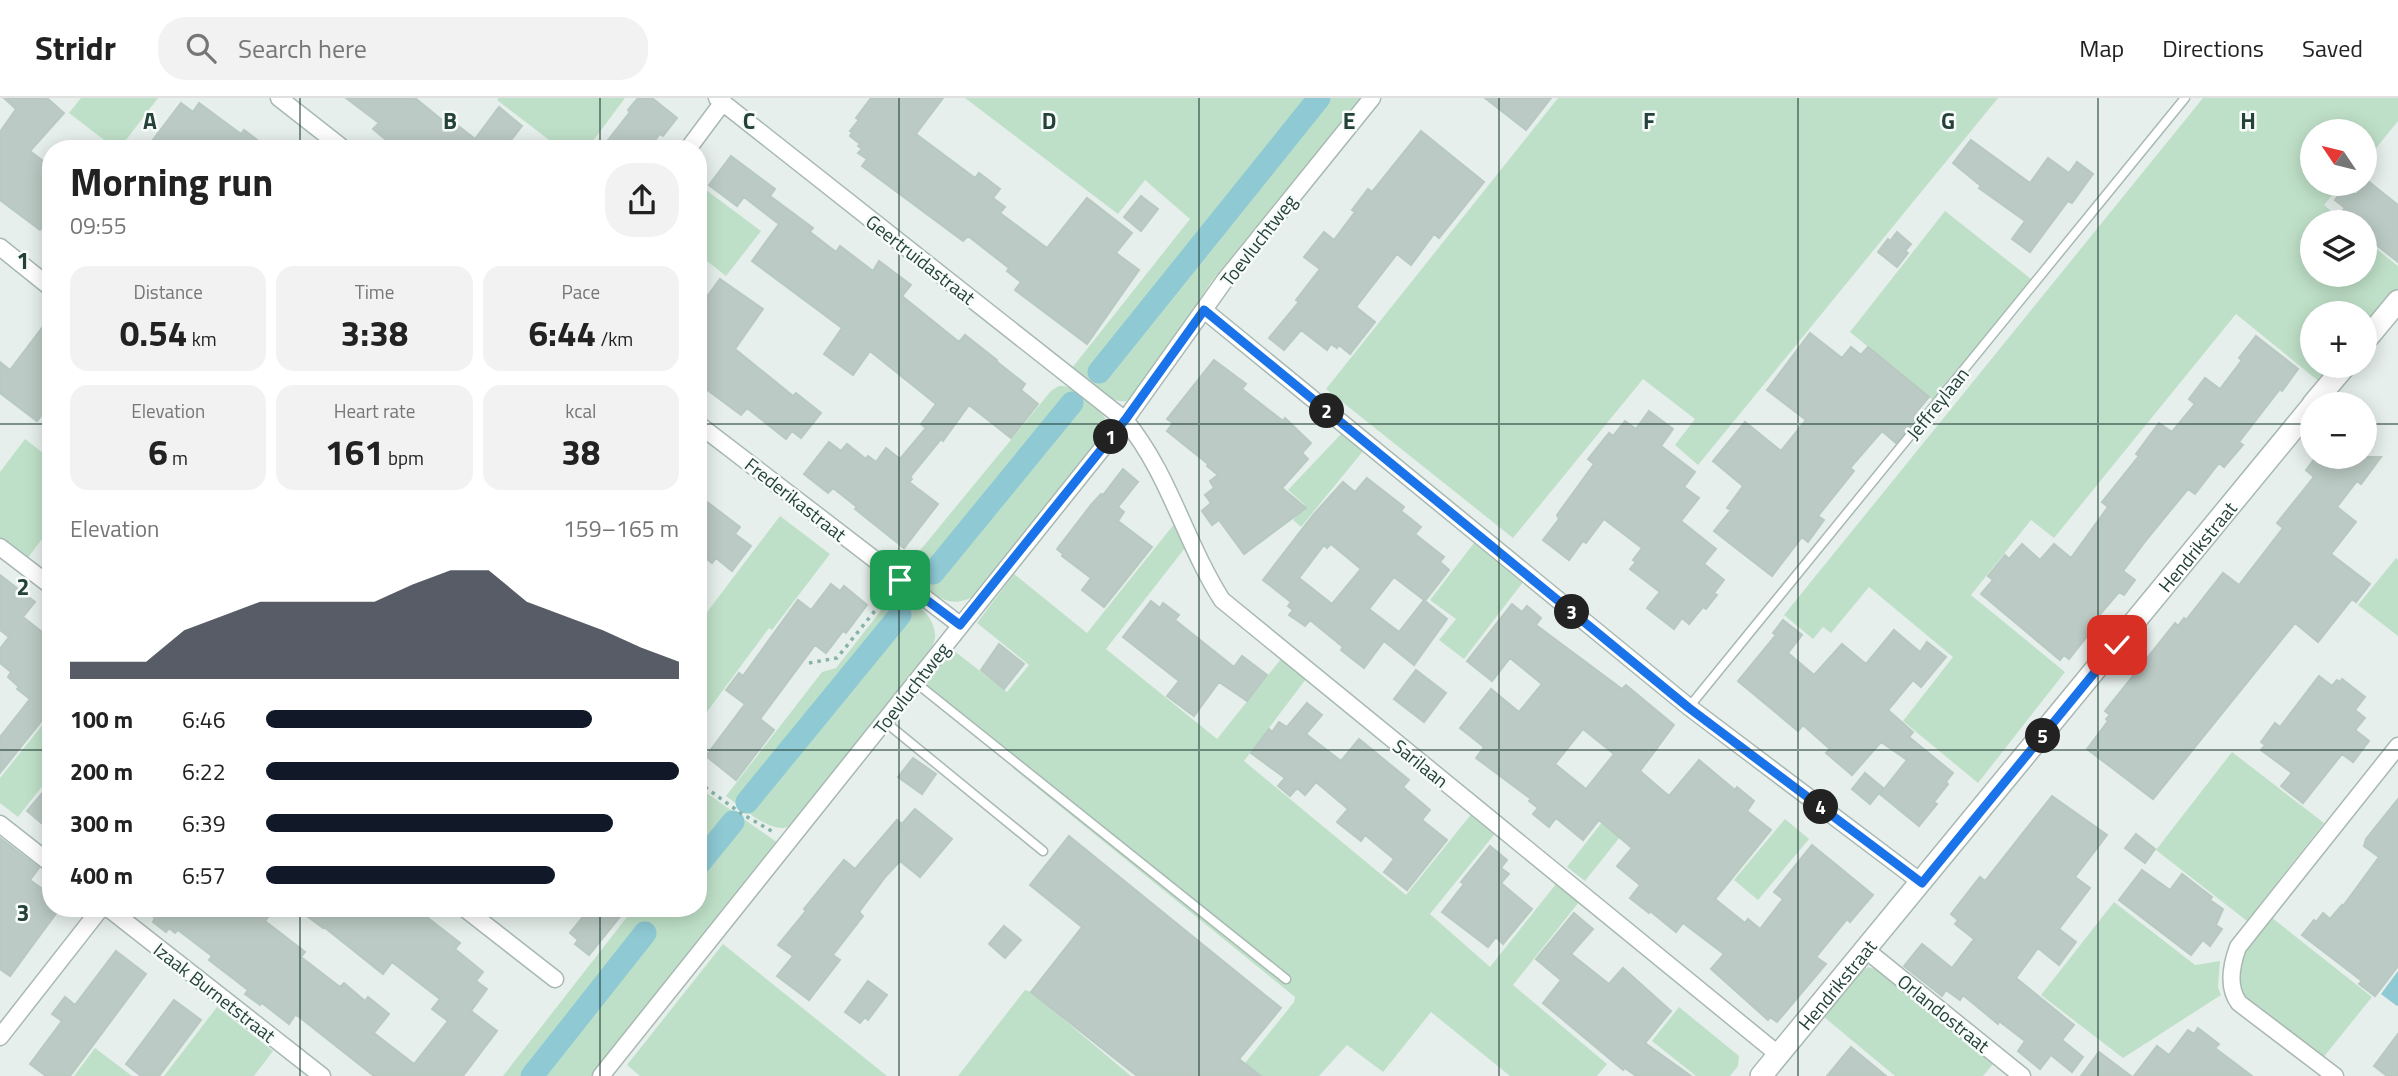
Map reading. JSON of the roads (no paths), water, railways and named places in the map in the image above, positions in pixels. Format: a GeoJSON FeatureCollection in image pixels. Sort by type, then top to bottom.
{"type":"FeatureCollection","features":[{"type":"Feature","properties":{"kind":"street"},"geometry":{"type":"LineString","coordinates":[[279,98],[333,140]]}},
{"type":"Feature","properties":{"kind":"street","name":"Toevluchtweg"},"geometry":{"type":"LineString","coordinates":[[601,1076],[1125,420],[1225,280],[1372,98]]}},
{"type":"Feature","properties":{"kind":"street"},"geometry":{"type":"LineString","coordinates":[[694,140],[722,100]]}},
{"type":"Feature","properties":{"kind":"street","name":"Geertruidastraat"},"geometry":{"type":"LineString","coordinates":[[722,100],[1125,420]]}},
{"type":"Feature","properties":{"kind":"street"},"geometry":{"type":"LineString","coordinates":[[0,247],[42,281]]}},
{"type":"Feature","properties":{"kind":"street"},"geometry":{"type":"LineString","coordinates":[[2377,326],[2398,301]]}},
{"type":"Feature","properties":{"kind":"street"},"geometry":{"type":"LineString","coordinates":[[1204,310],[1689,708],[1922,883]]}},
{"type":"Feature","properties":{"kind":"street","name":"Hendrikstraat"},"geometry":{"type":"LineString","coordinates":[[2324,392],[2335,378]]}},
{"type":"Feature","properties":{"kind":"street","name":"Sarilaan"},"geometry":{"type":"LineString","coordinates":[[1125,420],[1150,454],[1205,574],[1222,600],[1779,1055]]}},
{"type":"Feature","properties":{"kind":"street","name":"Hendrikstraat"},"geometry":{"type":"LineString","coordinates":[[1762,1076],[2300,421]]}},
{"type":"Feature","properties":{"kind":"street","name":"Frederikastraat"},"geometry":{"type":"LineString","coordinates":[[707,431],[960,625]]}},
{"type":"Feature","properties":{"kind":"street"},"geometry":{"type":"LineString","coordinates":[[0,547],[42,579]]}},
{"type":"Feature","properties":{"kind":"street"},"geometry":{"type":"LineString","coordinates":[[2335,1076],[2239,1003],[2233,995],[2232,970],[2238,947],[2398,746]]}},
{"type":"Feature","properties":{"kind":"street"},"geometry":{"type":"LineString","coordinates":[[0,824],[42,857]]}},
{"type":"Feature","properties":{"kind":"street"},"geometry":{"type":"LineString","coordinates":[[0,1037],[94,917]]}},
{"type":"Feature","properties":{"kind":"street","name":"Izaak Burnetstraat"},"geometry":{"type":"LineString","coordinates":[[119,917],[322,1076]]}},
{"type":"Feature","properties":{"kind":"street"},"geometry":{"type":"LineString","coordinates":[[476,917],[555,979]]}},
{"type":"Feature","properties":{"kind":"street","name":"Orlandostraat"},"geometry":{"type":"LineString","coordinates":[[1866,950],[2022,1076]]}},
{"type":"Feature","properties":{"kind":"lane","name":"Jeffreylaan"},"geometry":{"type":"LineString","coordinates":[[1689,708],[2185,98]]}},
{"type":"Feature","properties":{"kind":"lane"},"geometry":{"type":"LineString","coordinates":[[915,682],[1286,979]]}},
{"type":"Feature","properties":{"kind":"lane"},"geometry":{"type":"LineString","coordinates":[[884,721],[1043,851]]}},
{"type":"Feature","properties":{"kind":"water"},"geometry":{"type":"Polygon","coordinates":[[[2398,971],[2398,1005],[2397,1006],[2381,994],[2398,971]]]}},
{"type":"Feature","properties":{"kind":"waterway"},"geometry":{"type":"LineString","coordinates":[[1099,372],[1319,98]]}},
{"type":"Feature","properties":{"kind":"waterway"},"geometry":{"type":"LineString","coordinates":[[933,573],[1072,403]]}},
{"type":"Feature","properties":{"kind":"waterway"},"geometry":{"type":"LineString","coordinates":[[747,802],[900,615]]}},
{"type":"Feature","properties":{"kind":"waterway"},"geometry":{"type":"LineString","coordinates":[[707,854],[733,822]]}},
{"type":"Feature","properties":{"kind":"waterway"},"geometry":{"type":"LineString","coordinates":[[532,1076],[645,933]]}}]}
